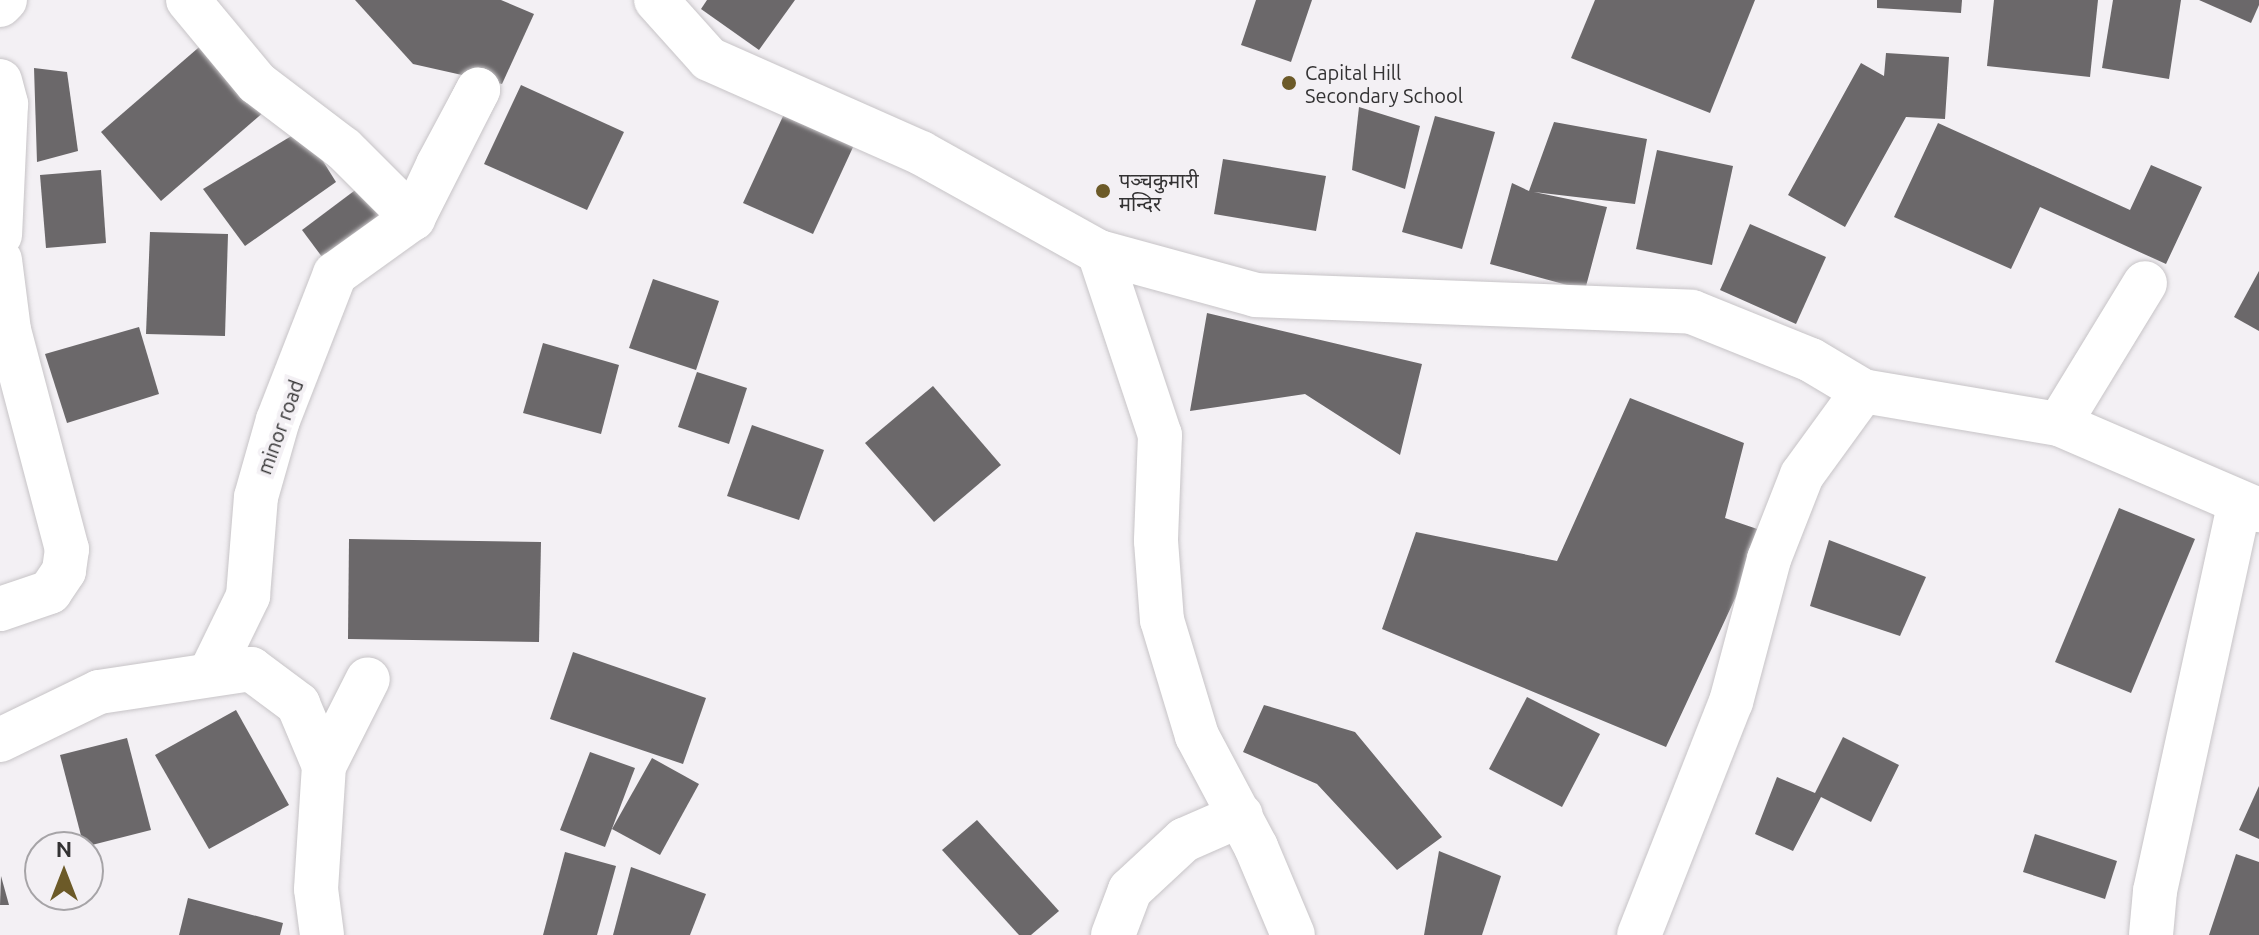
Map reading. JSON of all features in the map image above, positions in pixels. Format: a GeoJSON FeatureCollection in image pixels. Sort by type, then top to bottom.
{"type":"FeatureCollection","features":[{"type":"Feature","properties":{"kind":"street"},"geometry":{"type":"LineString","coordinates":[[0,5],[5,0]]}},
{"type":"Feature","properties":{"kind":"street","name":"minor road"},"geometry":{"type":"LineString","coordinates":[[188,0],[257,83],[344,149],[413,218],[335,274],[298,381],[278,420],[256,497],[248,596],[211,672]]}},
{"type":"Feature","properties":{"kind":"street"},"geometry":{"type":"LineString","coordinates":[[656,0],[709,59],[921,153],[1099,252],[1256,295],[1692,312],[1811,360],[1863,391],[2059,424],[2249,508],[2155,891],[2151,935]]}},
{"type":"Feature","properties":{"kind":"street"},"geometry":{"type":"LineString","coordinates":[[0,81],[6,104],[0,235]]}},
{"type":"Feature","properties":{"kind":"street"},"geometry":{"type":"LineString","coordinates":[[1099,252],[1160,435],[1156,541],[1162,620],[1197,736],[1241,815],[1289,915],[1293,935]]}},
{"type":"Feature","properties":{"kind":"street"},"geometry":{"type":"LineString","coordinates":[[0,260],[10,366],[67,549],[64,571],[50,592],[0,609]]}},
{"type":"Feature","properties":{"kind":"street"},"geometry":{"type":"LineString","coordinates":[[2059,424],[2145,283]]}},
{"type":"Feature","properties":{"kind":"street"},"geometry":{"type":"LineString","coordinates":[[1639,935],[1731,702],[1769,559],[1802,475],[1863,391]]}},
{"type":"Feature","properties":{"kind":"street"},"geometry":{"type":"LineString","coordinates":[[0,740],[99,692],[211,672],[251,669],[298,704],[324,766]]}},
{"type":"Feature","properties":{"kind":"street"},"geometry":{"type":"LineString","coordinates":[[322,935],[316,889],[324,766],[368,679]]}},
{"type":"Feature","properties":{"kind":"street"},"geometry":{"type":"LineString","coordinates":[[1113,935],[1130,890],[1184,840],[1241,815]]}},
{"type":"Feature","properties":{"kind":"building"},"geometry":{"type":"Polygon","coordinates":[[[355,0],[501,0],[534,14],[502,84],[413,64],[355,0]]]}},
{"type":"Feature","properties":{"kind":"building"},"geometry":{"type":"Polygon","coordinates":[[[707,0],[795,0],[759,50],[701,9],[707,0]]]}},
{"type":"Feature","properties":{"kind":"building"},"geometry":{"type":"Polygon","coordinates":[[[1256,0],[1312,0],[1291,62],[1241,45],[1256,0]]]}},
{"type":"Feature","properties":{"kind":"building"},"geometry":{"type":"Polygon","coordinates":[[[1595,0],[1755,0],[1710,113],[1571,58],[1595,0]]]}},
{"type":"Feature","properties":{"kind":"building"},"geometry":{"type":"Polygon","coordinates":[[[1877,0],[1962,0],[1961,13],[1877,8],[1877,0]]]}},
{"type":"Feature","properties":{"kind":"building"},"geometry":{"type":"Polygon","coordinates":[[[1994,0],[2098,0],[2090,77],[1987,66],[1994,0]]]}},
{"type":"Feature","properties":{"kind":"building"},"geometry":{"type":"Polygon","coordinates":[[[2113,0],[2181,0],[2169,79],[2102,68],[2113,0]]]}},
{"type":"Feature","properties":{"kind":"building"},"geometry":{"type":"Polygon","coordinates":[[[2199,0],[2259,0],[2259,5],[2251,23],[2199,0]]]}},
{"type":"Feature","properties":{"kind":"building"},"geometry":{"type":"Polygon","coordinates":[[[205,42],[265,111],[161,201],[101,132],[205,42]]]}},
{"type":"Feature","properties":{"kind":"building"},"geometry":{"type":"Polygon","coordinates":[[[1886,53],[1949,57],[1945,119],[1906,117],[1845,227],[1788,195],[1861,63],[1884,76],[1886,53]]]}},
{"type":"Feature","properties":{"kind":"building"},"geometry":{"type":"Polygon","coordinates":[[[34,68],[67,72],[78,151],[37,162],[34,68]]]}},
{"type":"Feature","properties":{"kind":"building"},"geometry":{"type":"Polygon","coordinates":[[[521,85],[624,132],[587,210],[484,164],[521,85]]]}},
{"type":"Feature","properties":{"kind":"building"},"geometry":{"type":"Polygon","coordinates":[[[1359,107],[1420,126],[1405,189],[1352,170],[1359,107]]]}},
{"type":"Feature","properties":{"kind":"building"},"geometry":{"type":"Polygon","coordinates":[[[784,114],[854,145],[813,234],[743,203],[784,114]]]}},
{"type":"Feature","properties":{"kind":"building"},"geometry":{"type":"Polygon","coordinates":[[[1435,116],[1495,132],[1462,249],[1402,232],[1435,116]]]}},
{"type":"Feature","properties":{"kind":"building"},"geometry":{"type":"Polygon","coordinates":[[[1554,122],[1647,139],[1635,204],[1534,192],[1607,207],[1585,290],[1490,264],[1512,183],[1529,191],[1554,122]]]}},
{"type":"Feature","properties":{"kind":"building"},"geometry":{"type":"Polygon","coordinates":[[[1938,123],[2130,210],[2151,165],[2202,187],[2166,264],[2040,207],[2011,269],[1894,217],[1938,123]]]}},
{"type":"Feature","properties":{"kind":"building"},"geometry":{"type":"Polygon","coordinates":[[[303,129],[336,182],[245,246],[203,189],[303,129]]]}},
{"type":"Feature","properties":{"kind":"building"},"geometry":{"type":"Polygon","coordinates":[[[1657,150],[1733,166],[1712,265],[1636,249],[1657,150]]]}},
{"type":"Feature","properties":{"kind":"building"},"geometry":{"type":"Polygon","coordinates":[[[1223,159],[1326,176],[1316,231],[1214,214],[1223,159]]]}},
{"type":"Feature","properties":{"kind":"building"},"geometry":{"type":"Polygon","coordinates":[[[101,170],[106,243],[46,248],[40,175],[101,170]]]}},
{"type":"Feature","properties":{"kind":"building"},"geometry":{"type":"Polygon","coordinates":[[[362,185],[392,224],[331,269],[302,230],[362,185]]]}},
{"type":"Feature","properties":{"kind":"building"},"geometry":{"type":"Polygon","coordinates":[[[1750,224],[1826,257],[1796,324],[1720,290],[1750,224]]]}},
{"type":"Feature","properties":{"kind":"building"},"geometry":{"type":"Polygon","coordinates":[[[150,232],[228,234],[225,336],[146,334],[150,232]]]}},
{"type":"Feature","properties":{"kind":"building"},"geometry":{"type":"Polygon","coordinates":[[[2259,271],[2259,331],[2234,317],[2259,271]]]}},
{"type":"Feature","properties":{"kind":"building"},"geometry":{"type":"Polygon","coordinates":[[[653,279],[719,301],[696,370],[629,348],[653,279]]]}},
{"type":"Feature","properties":{"kind":"building"},"geometry":{"type":"Polygon","coordinates":[[[1207,313],[1422,364],[1400,455],[1305,394],[1190,411],[1207,313]]]}},
{"type":"Feature","properties":{"kind":"building"},"geometry":{"type":"Polygon","coordinates":[[[139,327],[159,394],[67,423],[45,354],[139,327]]]}},
{"type":"Feature","properties":{"kind":"building"},"geometry":{"type":"Polygon","coordinates":[[[543,343],[619,365],[601,434],[523,413],[543,343]]]}},
{"type":"Feature","properties":{"kind":"building"},"geometry":{"type":"Polygon","coordinates":[[[697,372],[747,388],[729,444],[678,427],[697,372]]]}},
{"type":"Feature","properties":{"kind":"building"},"geometry":{"type":"Polygon","coordinates":[[[933,386],[1001,465],[934,522],[865,443],[933,386]]]}},
{"type":"Feature","properties":{"kind":"building"},"geometry":{"type":"Polygon","coordinates":[[[1630,398],[1744,443],[1725,518],[1766,532],[1666,747],[1382,629],[1416,532],[1557,561],[1630,398]]]}},
{"type":"Feature","properties":{"kind":"building"},"geometry":{"type":"Polygon","coordinates":[[[752,425],[824,450],[799,520],[727,496],[752,425]]]}},
{"type":"Feature","properties":{"kind":"building"},"geometry":{"type":"Polygon","coordinates":[[[2119,508],[2195,539],[2131,693],[2055,662],[2119,508]]]}},
{"type":"Feature","properties":{"kind":"building"},"geometry":{"type":"Polygon","coordinates":[[[349,539],[541,542],[539,642],[348,639],[349,539]]]}},
{"type":"Feature","properties":{"kind":"building"},"geometry":{"type":"Polygon","coordinates":[[[1829,540],[1926,577],[1900,636],[1810,606],[1829,540]]]}},
{"type":"Feature","properties":{"kind":"building"},"geometry":{"type":"Polygon","coordinates":[[[573,652],[706,698],[683,764],[550,719],[573,652]]]}},
{"type":"Feature","properties":{"kind":"building"},"geometry":{"type":"Polygon","coordinates":[[[1527,697],[1600,734],[1562,807],[1489,769],[1527,697]]]}},
{"type":"Feature","properties":{"kind":"building"},"geometry":{"type":"Polygon","coordinates":[[[1264,705],[1355,732],[1442,837],[1397,870],[1317,784],[1243,752],[1264,705]]]}},
{"type":"Feature","properties":{"kind":"building"},"geometry":{"type":"Polygon","coordinates":[[[236,710],[289,805],[209,849],[155,755],[236,710]]]}},
{"type":"Feature","properties":{"kind":"building"},"geometry":{"type":"Polygon","coordinates":[[[1843,737],[1899,765],[1871,822],[1821,797],[1793,851],[1755,834],[1777,777],[1815,793],[1843,737]]]}},
{"type":"Feature","properties":{"kind":"building"},"geometry":{"type":"Polygon","coordinates":[[[127,738],[151,830],[104,842],[104,831],[80,831],[60,755],[127,738]]]}},
{"type":"Feature","properties":{"kind":"building"},"geometry":{"type":"Polygon","coordinates":[[[590,752],[635,768],[605,847],[560,830],[590,752]]]}},
{"type":"Feature","properties":{"kind":"building"},"geometry":{"type":"Polygon","coordinates":[[[652,758],[699,784],[660,855],[612,829],[652,758]]]}},
{"type":"Feature","properties":{"kind":"building"},"geometry":{"type":"Polygon","coordinates":[[[2259,786],[2259,839],[2239,830],[2259,786]]]}},
{"type":"Feature","properties":{"kind":"building"},"geometry":{"type":"Polygon","coordinates":[[[977,820],[1059,911],[1031,935],[1019,935],[942,850],[977,820]]]}},
{"type":"Feature","properties":{"kind":"building"},"geometry":{"type":"Polygon","coordinates":[[[2035,834],[2117,861],[2105,899],[2023,872],[2035,834]]]}},
{"type":"Feature","properties":{"kind":"building"},"geometry":{"type":"Polygon","coordinates":[[[1439,851],[1501,876],[1482,935],[1424,935],[1439,851]]]}},
{"type":"Feature","properties":{"kind":"building"},"geometry":{"type":"Polygon","coordinates":[[[565,852],[616,866],[597,935],[543,935],[565,852]]]}},
{"type":"Feature","properties":{"kind":"building"},"geometry":{"type":"Polygon","coordinates":[[[2236,854],[2259,862],[2259,935],[2209,935],[2236,854]]]}},
{"type":"Feature","properties":{"kind":"building"},"geometry":{"type":"Polygon","coordinates":[[[631,867],[706,894],[690,935],[613,935],[631,867]]]}},
{"type":"Feature","properties":{"kind":"building"},"geometry":{"type":"Polygon","coordinates":[[[1,876],[9,905],[0,905],[1,876]]]}},
{"type":"Feature","properties":{"kind":"building"},"geometry":{"type":"Polygon","coordinates":[[[188,898],[283,923],[280,935],[179,935],[188,898]]]}},
{"type":"Feature","properties":{"kind":"place","name":"Capital Hill Secondary School"},"geometry":{"type":"Point","coordinates":[1289,83]}},
{"type":"Feature","properties":{"kind":"place","name":"पञ्चकुमारी मन्दिर"},"geometry":{"type":"Point","coordinates":[1103,191]}}]}
